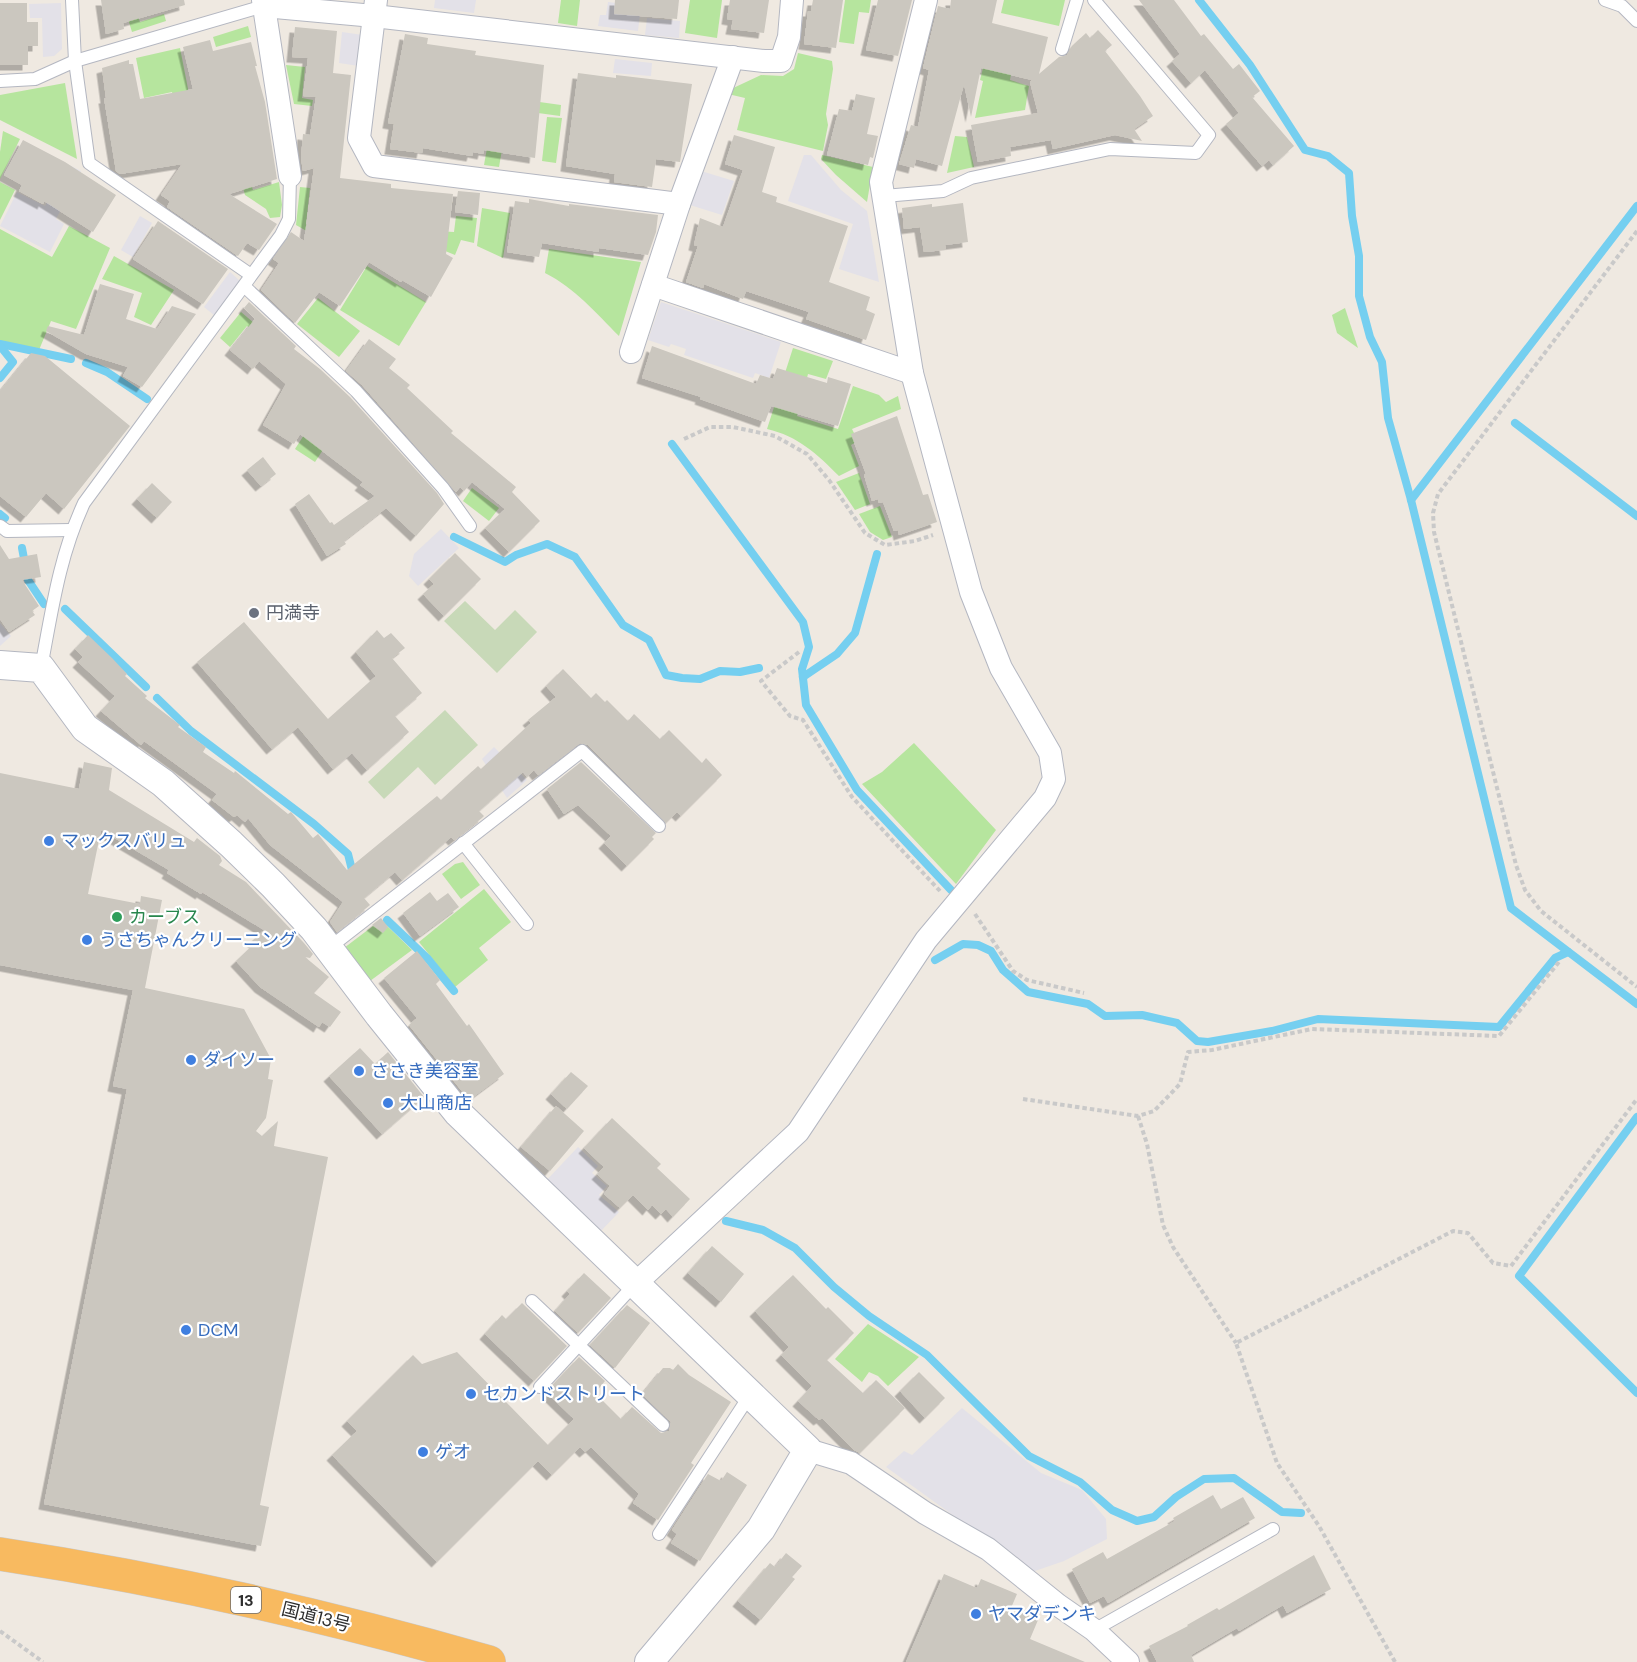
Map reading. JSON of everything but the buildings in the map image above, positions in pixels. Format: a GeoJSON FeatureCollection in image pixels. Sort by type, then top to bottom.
{"type":"FeatureCollection","features":[{"type":"Feature","properties":{"kind":"highway","name":"国道13号"},"geometry":{"type":"LineString","coordinates":[[0,1554],[115,1572],[256,1602],[489,1662]]}},
{"type":"Feature","properties":{"kind":"street"},"geometry":{"type":"LineString","coordinates":[[290,176],[264,3],[375,8],[733,57],[781,61],[789,37],[792,0]]}},
{"type":"Feature","properties":{"kind":"street"},"geometry":{"type":"LineString","coordinates":[[635,1284],[798,1132],[926,940],[1045,798],[1054,779],[1050,753],[1001,668],[971,592],[912,373],[881,182],[926,0]]}},
{"type":"Feature","properties":{"kind":"street"},"geometry":{"type":"LineString","coordinates":[[375,8],[359,138],[374,166],[679,204]]}},
{"type":"Feature","properties":{"kind":"street"},"geometry":{"type":"LineString","coordinates":[[631,352],[679,204],[733,57]]}},
{"type":"Feature","properties":{"kind":"street"},"geometry":{"type":"LineString","coordinates":[[653,285],[912,373]]}},
{"type":"Feature","properties":{"kind":"street"},"geometry":{"type":"LineString","coordinates":[[0,665],[41,668],[85,728],[163,783],[231,843],[314,929],[379,1015],[458,1113],[808,1450],[851,1463],[925,1514],[988,1549],[1058,1605],[1094,1630],[1128,1662]]}},
{"type":"Feature","properties":{"kind":"street"},"geometry":{"type":"LineString","coordinates":[[649,1662],[760,1529],[808,1450]]}},
{"type":"Feature","properties":{"kind":"lane"},"geometry":{"type":"LineString","coordinates":[[72,0],[75,61],[89,163],[251,275]]}},
{"type":"Feature","properties":{"kind":"lane"},"geometry":{"type":"LineString","coordinates":[[1062,49],[1077,0]]}},
{"type":"Feature","properties":{"kind":"lane"},"geometry":{"type":"LineString","coordinates":[[884,196],[943,191],[971,178],[1110,149],[1196,153],[1209,135],[1094,0]]}},
{"type":"Feature","properties":{"kind":"lane"},"geometry":{"type":"LineString","coordinates":[[1605,0],[1622,6],[1637,21]]}},
{"type":"Feature","properties":{"kind":"lane"},"geometry":{"type":"LineString","coordinates":[[0,81],[35,79],[75,61],[264,3]]}},
{"type":"Feature","properties":{"kind":"lane"},"geometry":{"type":"LineString","coordinates":[[41,668],[63,556],[71,530],[84,503],[281,235],[289,219],[290,176]]}},
{"type":"Feature","properties":{"kind":"lane"},"geometry":{"type":"LineString","coordinates":[[244,286],[356,391],[444,488],[470,525]]}},
{"type":"Feature","properties":{"kind":"lane"},"geometry":{"type":"LineString","coordinates":[[0,526],[7,531],[71,530]]}},
{"type":"Feature","properties":{"kind":"lane"},"geometry":{"type":"LineString","coordinates":[[329,948],[582,751],[659,826]]}},
{"type":"Feature","properties":{"kind":"lane"},"geometry":{"type":"LineString","coordinates":[[463,843],[527,924]]}},
{"type":"Feature","properties":{"kind":"lane"},"geometry":{"type":"LineString","coordinates":[[540,1387],[635,1284]]}},
{"type":"Feature","properties":{"kind":"lane"},"geometry":{"type":"LineString","coordinates":[[532,1301],[663,1425]]}},
{"type":"Feature","properties":{"kind":"lane"},"geometry":{"type":"LineString","coordinates":[[659,1534],[750,1395]]}},
{"type":"Feature","properties":{"kind":"lane"},"geometry":{"type":"LineString","coordinates":[[1094,1630],[1273,1529]]}},
{"type":"Feature","properties":{"kind":"path"},"geometry":{"type":"LineString","coordinates":[[1637,231],[1438,494],[1433,513],[1434,532],[1442,566],[1516,865],[1525,890],[1541,911],[1637,987]]}},
{"type":"Feature","properties":{"kind":"path"},"geometry":{"type":"LineString","coordinates":[[684,439],[710,427],[733,427],[775,436],[807,454],[829,480],[865,533],[885,545],[915,541],[954,527]]}},
{"type":"Feature","properties":{"kind":"path"},"geometry":{"type":"LineString","coordinates":[[799,652],[761,681],[790,716],[803,720],[852,797],[958,904],[971,908],[1013,971],[1028,980],[1084,993]]}},
{"type":"Feature","properties":{"kind":"path"},"geometry":{"type":"LineString","coordinates":[[1023,1099],[1138,1116],[1154,1111],[1180,1084],[1188,1052],[1212,1050],[1312,1029],[1499,1036],[1558,962]]}},
{"type":"Feature","properties":{"kind":"path"},"geometry":{"type":"LineString","coordinates":[[1236,1343],[1453,1231],[1468,1233],[1493,1263],[1511,1266],[1637,1099]]}},
{"type":"Feature","properties":{"kind":"path"},"geometry":{"type":"LineString","coordinates":[[1138,1116],[1147,1144],[1163,1225],[1173,1247],[1236,1343],[1277,1463],[1319,1526],[1395,1662]]}},
{"type":"Feature","properties":{"kind":"path"},"geometry":{"type":"LineString","coordinates":[[0,1631],[43,1662]]}},
{"type":"Feature","properties":{"kind":"shaded area"},"geometry":{"type":"Polygon","coordinates":[[[435,0],[476,0],[474,13],[434,8],[435,0]]]}},
{"type":"Feature","properties":{"kind":"shaded area"},"geometry":{"type":"Polygon","coordinates":[[[608,2],[641,6],[638,31],[598,26],[600,15],[606,15],[608,2]]]}},
{"type":"Feature","properties":{"kind":"shaded area"},"geometry":{"type":"Polygon","coordinates":[[[61,3],[62,49],[54,56],[43,57],[42,18],[30,18],[29,4],[61,3]]]}},
{"type":"Feature","properties":{"kind":"shaded area"},"geometry":{"type":"Polygon","coordinates":[[[647,18],[680,21],[679,38],[645,35],[647,18]]]}},
{"type":"Feature","properties":{"kind":"shaded area"},"geometry":{"type":"Polygon","coordinates":[[[342,32],[363,35],[359,66],[339,63],[342,32]]]}},
{"type":"Feature","properties":{"kind":"shaded area"},"geometry":{"type":"Polygon","coordinates":[[[615,59],[652,63],[651,76],[613,73],[615,59]]]}},
{"type":"Feature","properties":{"kind":"shaded area"},"geometry":{"type":"Polygon","coordinates":[[[804,155],[811,155],[841,190],[867,211],[879,282],[839,269],[853,224],[788,201],[804,155]]]}},
{"type":"Feature","properties":{"kind":"shaded area"},"geometry":{"type":"Polygon","coordinates":[[[67,164],[81,171],[56,219],[64,224],[50,252],[0,226],[17,192],[45,206],[67,164]]]}},
{"type":"Feature","properties":{"kind":"shaded area"},"geometry":{"type":"Polygon","coordinates":[[[701,171],[734,181],[722,215],[690,205],[701,171]]]}},
{"type":"Feature","properties":{"kind":"shaded area"},"geometry":{"type":"Polygon","coordinates":[[[140,216],[152,223],[133,257],[121,250],[140,216]]]}},
{"type":"Feature","properties":{"kind":"shaded area"},"geometry":{"type":"Polygon","coordinates":[[[230,272],[240,281],[214,315],[204,307],[230,272]]]}},
{"type":"Feature","properties":{"kind":"shaded area"},"geometry":{"type":"Polygon","coordinates":[[[661,302],[781,342],[769,378],[755,373],[753,378],[684,355],[686,349],[671,344],[669,347],[648,340],[661,302]]]}},
{"type":"Feature","properties":{"kind":"shaded area"},"geometry":{"type":"Polygon","coordinates":[[[441,529],[459,548],[418,586],[409,576],[414,554],[441,529]]]}},
{"type":"Feature","properties":{"kind":"shaded area"},"geometry":{"type":"Polygon","coordinates":[[[0,623],[11,636],[0,646],[0,623]]]}},
{"type":"Feature","properties":{"kind":"shaded area"},"geometry":{"type":"Polygon","coordinates":[[[494,747],[527,780],[507,798],[482,759],[494,747]]]}},
{"type":"Feature","properties":{"kind":"shaded area"},"geometry":{"type":"Polygon","coordinates":[[[578,1147],[598,1166],[592,1173],[607,1186],[599,1195],[619,1212],[599,1233],[544,1183],[578,1147]]]}},
{"type":"Feature","properties":{"kind":"shaded area"},"geometry":{"type":"Polygon","coordinates":[[[962,1408],[1041,1473],[1082,1490],[1106,1519],[1107,1539],[1064,1561],[1032,1572],[886,1467],[904,1451],[912,1455],[962,1408]]]}},
{"type":"Feature","properties":{"kind":"green space"},"geometry":{"type":"Polygon","coordinates":[[[133,0],[140,22],[164,14],[166,21],[132,32],[124,6],[133,0]]]}},
{"type":"Feature","properties":{"kind":"green space"},"geometry":{"type":"Polygon","coordinates":[[[561,0],[580,0],[577,26],[558,23],[561,0]]]}},
{"type":"Feature","properties":{"kind":"green space"},"geometry":{"type":"Polygon","coordinates":[[[690,0],[722,0],[717,38],[685,33],[690,0]]]}},
{"type":"Feature","properties":{"kind":"green space"},"geometry":{"type":"Polygon","coordinates":[[[845,0],[871,0],[869,13],[859,12],[854,44],[839,42],[845,0]]]}},
{"type":"Feature","properties":{"kind":"green space"},"geometry":{"type":"Polygon","coordinates":[[[1004,0],[1065,0],[1059,26],[1001,13],[1004,0]]]}},
{"type":"Feature","properties":{"kind":"green space"},"geometry":{"type":"Polygon","coordinates":[[[248,26],[251,37],[216,47],[213,37],[248,26]]]}},
{"type":"Feature","properties":{"kind":"green space"},"geometry":{"type":"Polygon","coordinates":[[[180,48],[191,104],[175,107],[172,92],[144,98],[136,58],[180,48]]]}},
{"type":"Feature","properties":{"kind":"green space"},"geometry":{"type":"Polygon","coordinates":[[[798,53],[832,61],[833,69],[826,114],[828,125],[823,151],[737,130],[745,98],[728,94],[729,90],[761,75],[783,76],[794,69],[798,53]]]}},
{"type":"Feature","properties":{"kind":"green space"},"geometry":{"type":"Polygon","coordinates":[[[286,65],[305,67],[302,98],[313,100],[312,106],[294,104],[286,65]]]}},
{"type":"Feature","properties":{"kind":"green space"},"geometry":{"type":"Polygon","coordinates":[[[983,68],[1011,74],[1010,80],[1029,86],[1025,110],[975,118],[983,81],[980,80],[983,68]]]}},
{"type":"Feature","properties":{"kind":"green space"},"geometry":{"type":"Polygon","coordinates":[[[65,83],[77,159],[0,120],[0,95],[65,83]]]}},
{"type":"Feature","properties":{"kind":"green space"},"geometry":{"type":"Polygon","coordinates":[[[518,99],[561,105],[560,116],[516,110],[518,99]]]}},
{"type":"Feature","properties":{"kind":"green space"},"geometry":{"type":"Polygon","coordinates":[[[493,114],[503,144],[499,167],[484,165],[493,114]]]}},
{"type":"Feature","properties":{"kind":"green space"},"geometry":{"type":"Polygon","coordinates":[[[547,117],[562,118],[556,163],[542,161],[547,117]]]}},
{"type":"Feature","properties":{"kind":"green space"},"geometry":{"type":"Polygon","coordinates":[[[3,131],[20,139],[0,179],[0,152],[3,131]]]}},
{"type":"Feature","properties":{"kind":"green space"},"geometry":{"type":"Polygon","coordinates":[[[955,136],[967,137],[974,167],[947,173],[955,136]]]}},
{"type":"Feature","properties":{"kind":"green space"},"geometry":{"type":"Polygon","coordinates":[[[822,155],[873,167],[867,202],[836,175],[821,159],[822,155]]]}},
{"type":"Feature","properties":{"kind":"green space"},"geometry":{"type":"Polygon","coordinates":[[[245,168],[253,190],[279,182],[282,205],[280,217],[270,218],[266,209],[245,195],[238,170],[245,168]]]}},
{"type":"Feature","properties":{"kind":"green space"},"geometry":{"type":"Polygon","coordinates":[[[0,182],[15,190],[0,220],[0,182]]]}},
{"type":"Feature","properties":{"kind":"green space"},"geometry":{"type":"Polygon","coordinates":[[[300,187],[310,188],[306,224],[335,227],[333,246],[296,225],[300,187]]]}},
{"type":"Feature","properties":{"kind":"green space"},"geometry":{"type":"Polygon","coordinates":[[[482,208],[510,213],[503,258],[477,246],[482,208]]]}},
{"type":"Feature","properties":{"kind":"green space"},"geometry":{"type":"Polygon","coordinates":[[[456,216],[477,218],[474,243],[461,240],[455,255],[416,239],[402,229],[454,232],[456,216]]]}},
{"type":"Feature","properties":{"kind":"green space"},"geometry":{"type":"Polygon","coordinates":[[[69,226],[110,248],[76,329],[51,321],[39,350],[0,342],[0,229],[52,257],[69,226]]]}},
{"type":"Feature","properties":{"kind":"green space"},"geometry":{"type":"Polygon","coordinates":[[[549,249],[641,262],[619,336],[576,293],[545,273],[549,249]]]}},
{"type":"Feature","properties":{"kind":"green space"},"geometry":{"type":"Polygon","coordinates":[[[114,256],[174,290],[151,325],[134,317],[142,293],[102,279],[114,256]]]}},
{"type":"Feature","properties":{"kind":"green space"},"geometry":{"type":"Polygon","coordinates":[[[367,266],[426,302],[399,346],[340,310],[367,266]]]}},
{"type":"Feature","properties":{"kind":"green space"},"geometry":{"type":"Polygon","coordinates":[[[318,298],[360,331],[339,357],[297,324],[318,298]]]}},
{"type":"Feature","properties":{"kind":"green space"},"geometry":{"type":"Polygon","coordinates":[[[1345,308],[1358,348],[1337,333],[1332,315],[1345,308]]]}},
{"type":"Feature","properties":{"kind":"green space"},"geometry":{"type":"Polygon","coordinates":[[[241,312],[254,323],[250,328],[247,326],[230,347],[220,338],[241,312]]]}},
{"type":"Feature","properties":{"kind":"green space"},"geometry":{"type":"Polygon","coordinates":[[[793,348],[833,361],[826,379],[808,374],[797,416],[838,429],[853,386],[879,395],[886,402],[898,396],[901,409],[852,429],[858,441],[851,445],[859,466],[839,476],[815,453],[798,441],[767,429],[793,348]]]}},
{"type":"Feature","properties":{"kind":"green space"},"geometry":{"type":"Polygon","coordinates":[[[313,421],[340,424],[315,462],[295,449],[313,421]]]}},
{"type":"Feature","properties":{"kind":"green space"},"geometry":{"type":"Polygon","coordinates":[[[859,473],[870,504],[855,510],[836,482],[859,473]]]}},
{"type":"Feature","properties":{"kind":"green space"},"geometry":{"type":"Polygon","coordinates":[[[472,488],[499,508],[489,521],[463,501],[472,488]]]}},
{"type":"Feature","properties":{"kind":"green space"},"geometry":{"type":"Polygon","coordinates":[[[880,506],[892,537],[883,540],[870,532],[859,514],[880,506]]]}},
{"type":"Feature","properties":{"kind":"green space"},"geometry":{"type":"Polygon","coordinates":[[[465,601],[495,630],[515,610],[537,632],[497,673],[444,621],[465,601]]]}},
{"type":"Feature","properties":{"kind":"green space"},"geometry":{"type":"Polygon","coordinates":[[[445,710],[478,745],[435,785],[418,767],[384,799],[368,782],[445,710]]]}},
{"type":"Feature","properties":{"kind":"green space"},"geometry":{"type":"Polygon","coordinates":[[[914,743],[996,830],[956,884],[862,784],[882,772],[914,743]]]}},
{"type":"Feature","properties":{"kind":"green space"},"geometry":{"type":"Polygon","coordinates":[[[463,862],[480,885],[461,899],[442,874],[455,864],[463,862]]]}},
{"type":"Feature","properties":{"kind":"green space"},"geometry":{"type":"Polygon","coordinates":[[[484,889],[511,922],[479,948],[488,960],[455,987],[419,942],[484,889]]]}},
{"type":"Feature","properties":{"kind":"green space"},"geometry":{"type":"Polygon","coordinates":[[[381,920],[412,950],[370,981],[344,948],[381,920]]]}},
{"type":"Feature","properties":{"kind":"green space"},"geometry":{"type":"Polygon","coordinates":[[[868,1324],[919,1357],[888,1386],[878,1376],[869,1372],[862,1382],[835,1359],[868,1324]]]}},
{"type":"Feature","properties":{"kind":"waterway"},"geometry":{"type":"LineString","coordinates":[[1199,0],[1250,65],[1305,150],[1328,156],[1349,173],[1352,216],[1359,256],[1359,296],[1370,337],[1382,362],[1388,418],[1411,500],[1511,908],[1637,1004]]}},
{"type":"Feature","properties":{"kind":"waterway"},"geometry":{"type":"LineString","coordinates":[[1411,500],[1637,206]]}},
{"type":"Feature","properties":{"kind":"waterway"},"geometry":{"type":"LineString","coordinates":[[0,344],[71,359]]}},
{"type":"Feature","properties":{"kind":"waterway"},"geometry":{"type":"LineString","coordinates":[[0,346],[13,362],[0,378]]}},
{"type":"Feature","properties":{"kind":"waterway"},"geometry":{"type":"LineString","coordinates":[[86,363],[107,372],[147,399]]}},
{"type":"Feature","properties":{"kind":"waterway"},"geometry":{"type":"LineString","coordinates":[[1515,423],[1637,516]]}},
{"type":"Feature","properties":{"kind":"waterway"},"geometry":{"type":"LineString","coordinates":[[672,444],[803,622],[809,647],[802,669],[806,705],[857,790],[951,890]]}},
{"type":"Feature","properties":{"kind":"waterway"},"geometry":{"type":"LineString","coordinates":[[0,514],[5,518]]}},
{"type":"Feature","properties":{"kind":"waterway"},"geometry":{"type":"LineString","coordinates":[[454,537],[505,562],[516,555],[547,544],[575,557],[623,625],[649,640],[666,675],[700,679],[720,671],[740,672],[759,668]]}},
{"type":"Feature","properties":{"kind":"waterway"},"geometry":{"type":"LineString","coordinates":[[22,548],[28,580],[44,604]]}},
{"type":"Feature","properties":{"kind":"waterway"},"geometry":{"type":"LineString","coordinates":[[803,677],[837,654],[855,633],[877,554]]}},
{"type":"Feature","properties":{"kind":"waterway"},"geometry":{"type":"LineString","coordinates":[[65,609],[146,687]]}},
{"type":"Feature","properties":{"kind":"waterway"},"geometry":{"type":"LineString","coordinates":[[157,698],[191,731],[314,824],[348,854],[353,874]]}},
{"type":"Feature","properties":{"kind":"waterway"},"geometry":{"type":"LineString","coordinates":[[387,920],[428,959],[454,991]]}},
{"type":"Feature","properties":{"kind":"waterway"},"geometry":{"type":"LineString","coordinates":[[935,960],[963,944],[978,945],[991,951],[1003,970],[1028,992],[1088,1004],[1105,1016],[1142,1015],[1177,1023],[1197,1041],[1208,1042],[1272,1031],[1318,1019],[1499,1027],[1555,958],[1568,952]]}},
{"type":"Feature","properties":{"kind":"waterway"},"geometry":{"type":"LineString","coordinates":[[1637,1117],[1519,1276],[1637,1393]]}},
{"type":"Feature","properties":{"kind":"waterway"},"geometry":{"type":"LineString","coordinates":[[726,1221],[763,1230],[795,1248],[834,1287],[869,1316],[927,1355],[1029,1456],[1080,1482],[1112,1510],[1137,1521],[1154,1517],[1176,1497],[1204,1479],[1234,1478],[1282,1512],[1301,1513]]}},
{"type":"Feature","properties":{"kind":"place","name":"円満寺"},"geometry":{"type":"Point","coordinates":[254,613]}},
{"type":"Feature","properties":{"kind":"place","name":"マックスバリュ"},"geometry":{"type":"Point","coordinates":[49,841]}},
{"type":"Feature","properties":{"kind":"place","name":"カーブス"},"geometry":{"type":"Point","coordinates":[117,917]}},
{"type":"Feature","properties":{"kind":"place","name":"うさちゃんクリーニング"},"geometry":{"type":"Point","coordinates":[87,940]}},
{"type":"Feature","properties":{"kind":"place","name":"ダイソー"},"geometry":{"type":"Point","coordinates":[191,1060]}},
{"type":"Feature","properties":{"kind":"place","name":"ささき美容室"},"geometry":{"type":"Point","coordinates":[359,1071]}},
{"type":"Feature","properties":{"kind":"place","name":"大山商店"},"geometry":{"type":"Point","coordinates":[388,1103]}},
{"type":"Feature","properties":{"kind":"place","name":"DCM"},"geometry":{"type":"Point","coordinates":[186,1330]}},
{"type":"Feature","properties":{"kind":"place","name":"セカンドストリート"},"geometry":{"type":"Point","coordinates":[471,1394]}},
{"type":"Feature","properties":{"kind":"place","name":"ゲオ"},"geometry":{"type":"Point","coordinates":[423,1452]}},
{"type":"Feature","properties":{"kind":"place","name":"ヤマダデンキ"},"geometry":{"type":"Point","coordinates":[976,1614]}}]}
